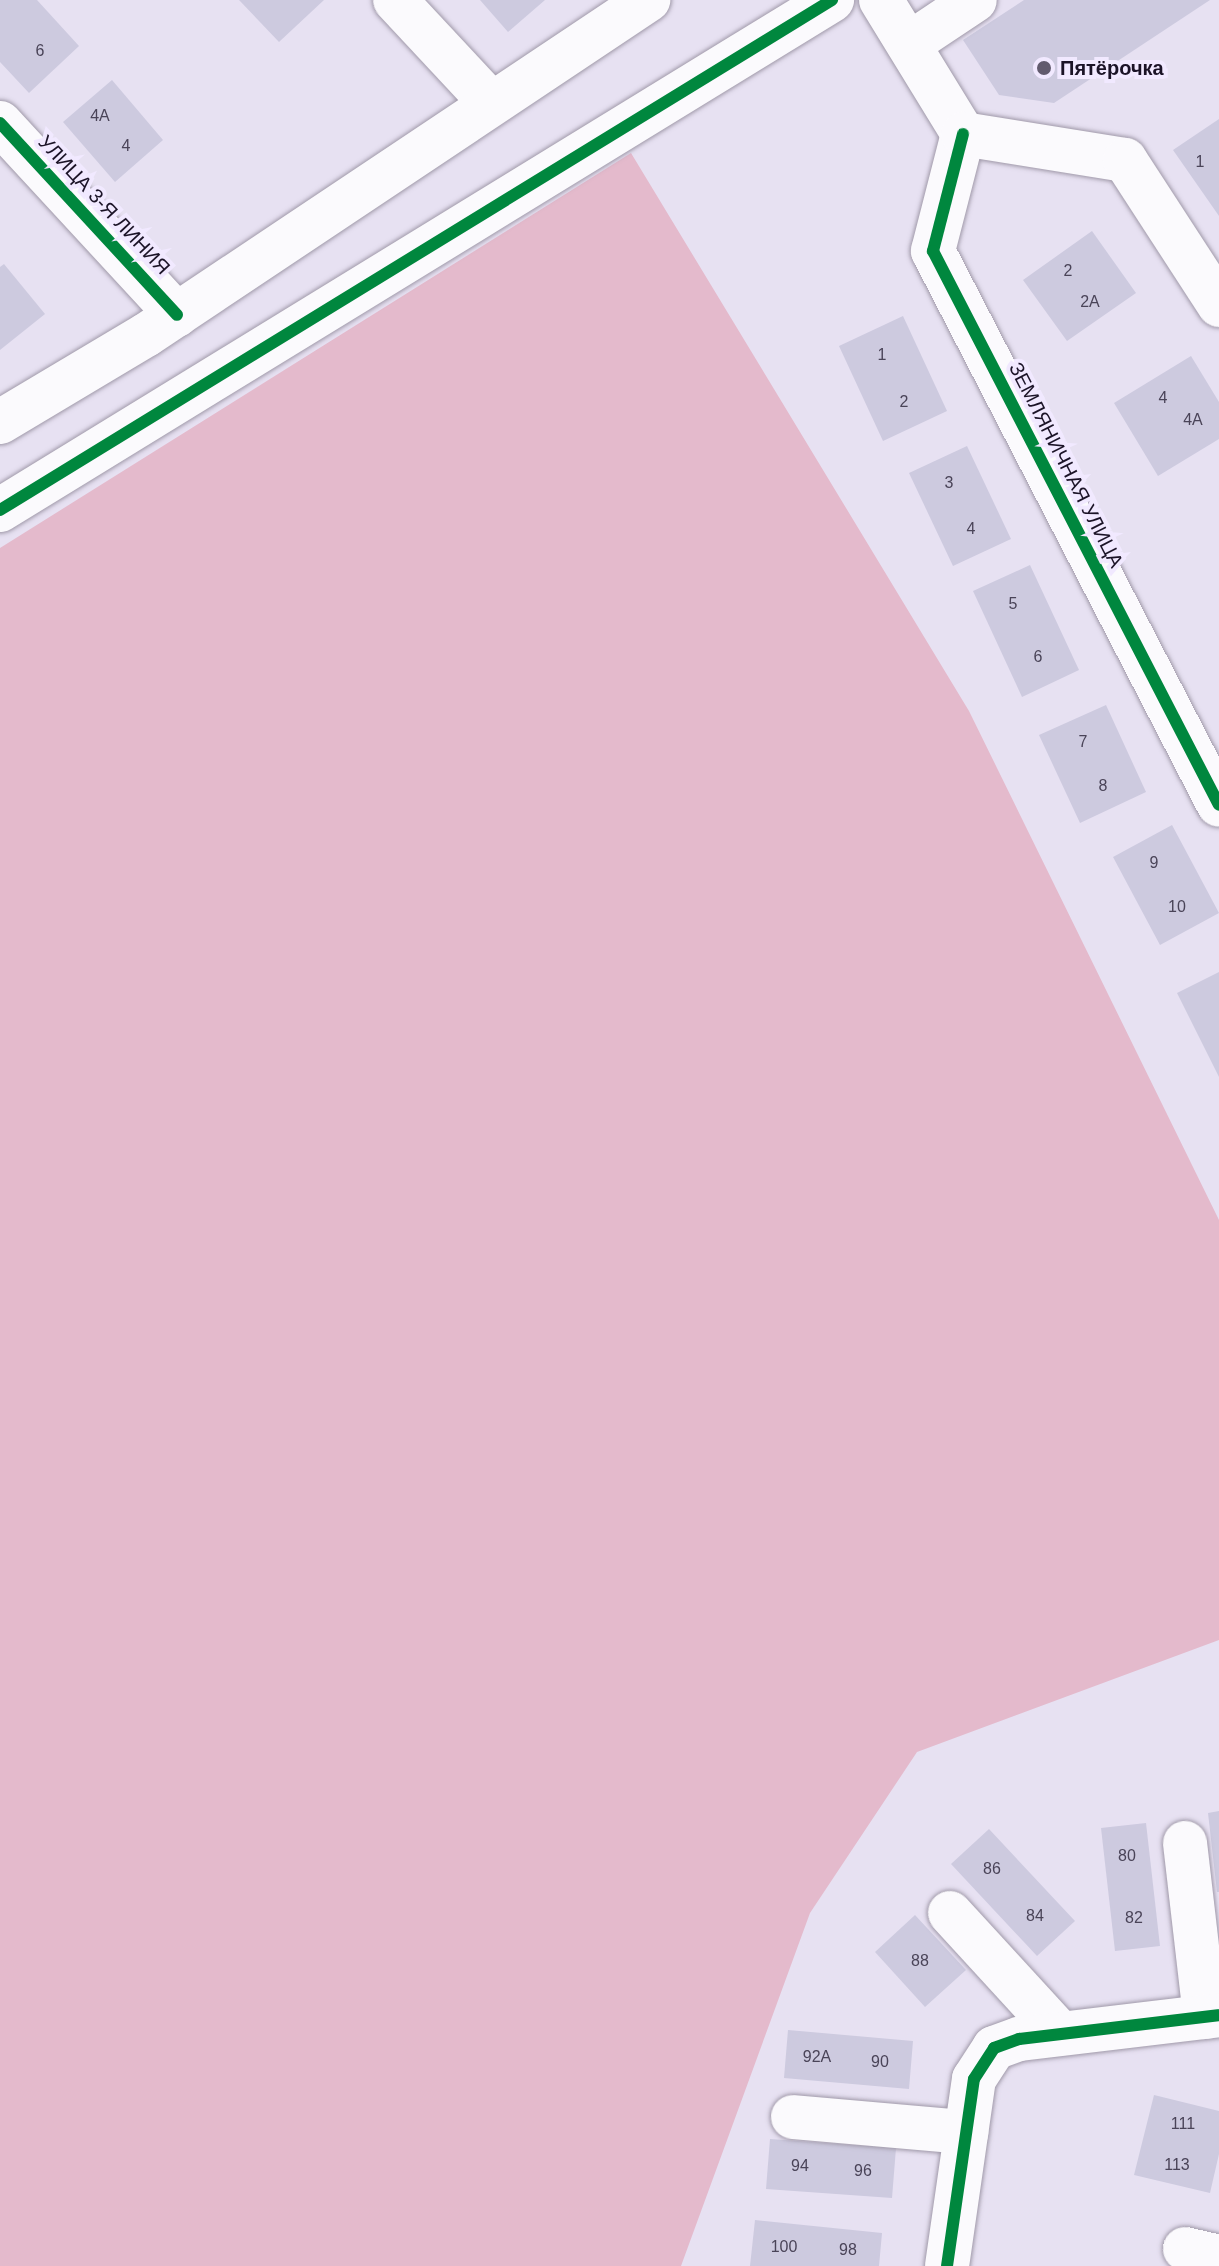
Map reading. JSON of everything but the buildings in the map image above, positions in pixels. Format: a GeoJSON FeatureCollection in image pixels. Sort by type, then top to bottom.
{"type":"FeatureCollection","features":[{"type":"Feature","properties":{"kind":"street"},"geometry":{"type":"LineString","coordinates":[[395,0],[491,103]]}},
{"type":"Feature","properties":{"kind":"street"},"geometry":{"type":"LineString","coordinates":[[0,422],[177,315],[648,0]]}},
{"type":"Feature","properties":{"kind":"street"},"geometry":{"type":"LineString","coordinates":[[0,510],[832,0]]}},
{"type":"Feature","properties":{"kind":"street"},"geometry":{"type":"LineString","coordinates":[[881,0],[963,134],[1125,160],[1219,305]]}},
{"type":"Feature","properties":{"kind":"street"},"geometry":{"type":"LineString","coordinates":[[909,44],[975,0]]}},
{"type":"Feature","properties":{"kind":"street","name":"УЛИЦА 3-Я ЛИНИЯ"},"geometry":{"type":"LineString","coordinates":[[0,123],[177,315]]}},
{"type":"Feature","properties":{"kind":"street","name":"ЗЕМЛЯНИЧНАЯ УЛИЦА"},"geometry":{"type":"LineString","coordinates":[[963,134],[933,251],[1219,805]]}},
{"type":"Feature","properties":{"kind":"street"},"geometry":{"type":"LineString","coordinates":[[947,2266],[974,2079],[994,2048],[1060,2033],[1212,2016],[1185,1843]]}},
{"type":"Feature","properties":{"kind":"street"},"geometry":{"type":"LineString","coordinates":[[950,1913],[1060,2033]]}},
{"type":"Feature","properties":{"kind":"street"},"geometry":{"type":"LineString","coordinates":[[793,2117],[966,2132]]}},
{"type":"Feature","properties":{"kind":"shaded area"},"geometry":{"type":"Polygon","coordinates":[[[631,153],[969,711],[1219,1220],[1219,1640],[917,1752],[810,1913],[681,2266],[0,2266],[0,548],[631,153]]]}},
{"type":"Feature","properties":{"kind":"cycle path"},"geometry":{"type":"LineString","coordinates":[[0,510],[832,0]]}},
{"type":"Feature","properties":{"kind":"cycle path"},"geometry":{"type":"LineString","coordinates":[[0,123],[177,315]]}},
{"type":"Feature","properties":{"kind":"cycle path"},"geometry":{"type":"LineString","coordinates":[[963,134],[933,251],[1219,805]]}},
{"type":"Feature","properties":{"kind":"cycle path"},"geometry":{"type":"LineString","coordinates":[[947,2266],[974,2079],[994,2048],[1019,2039],[1219,2015]]}},
{"type":"Feature","properties":{"kind":"place","name":"Пятёрочка"},"geometry":{"type":"Point","coordinates":[1044,68]}}]}
